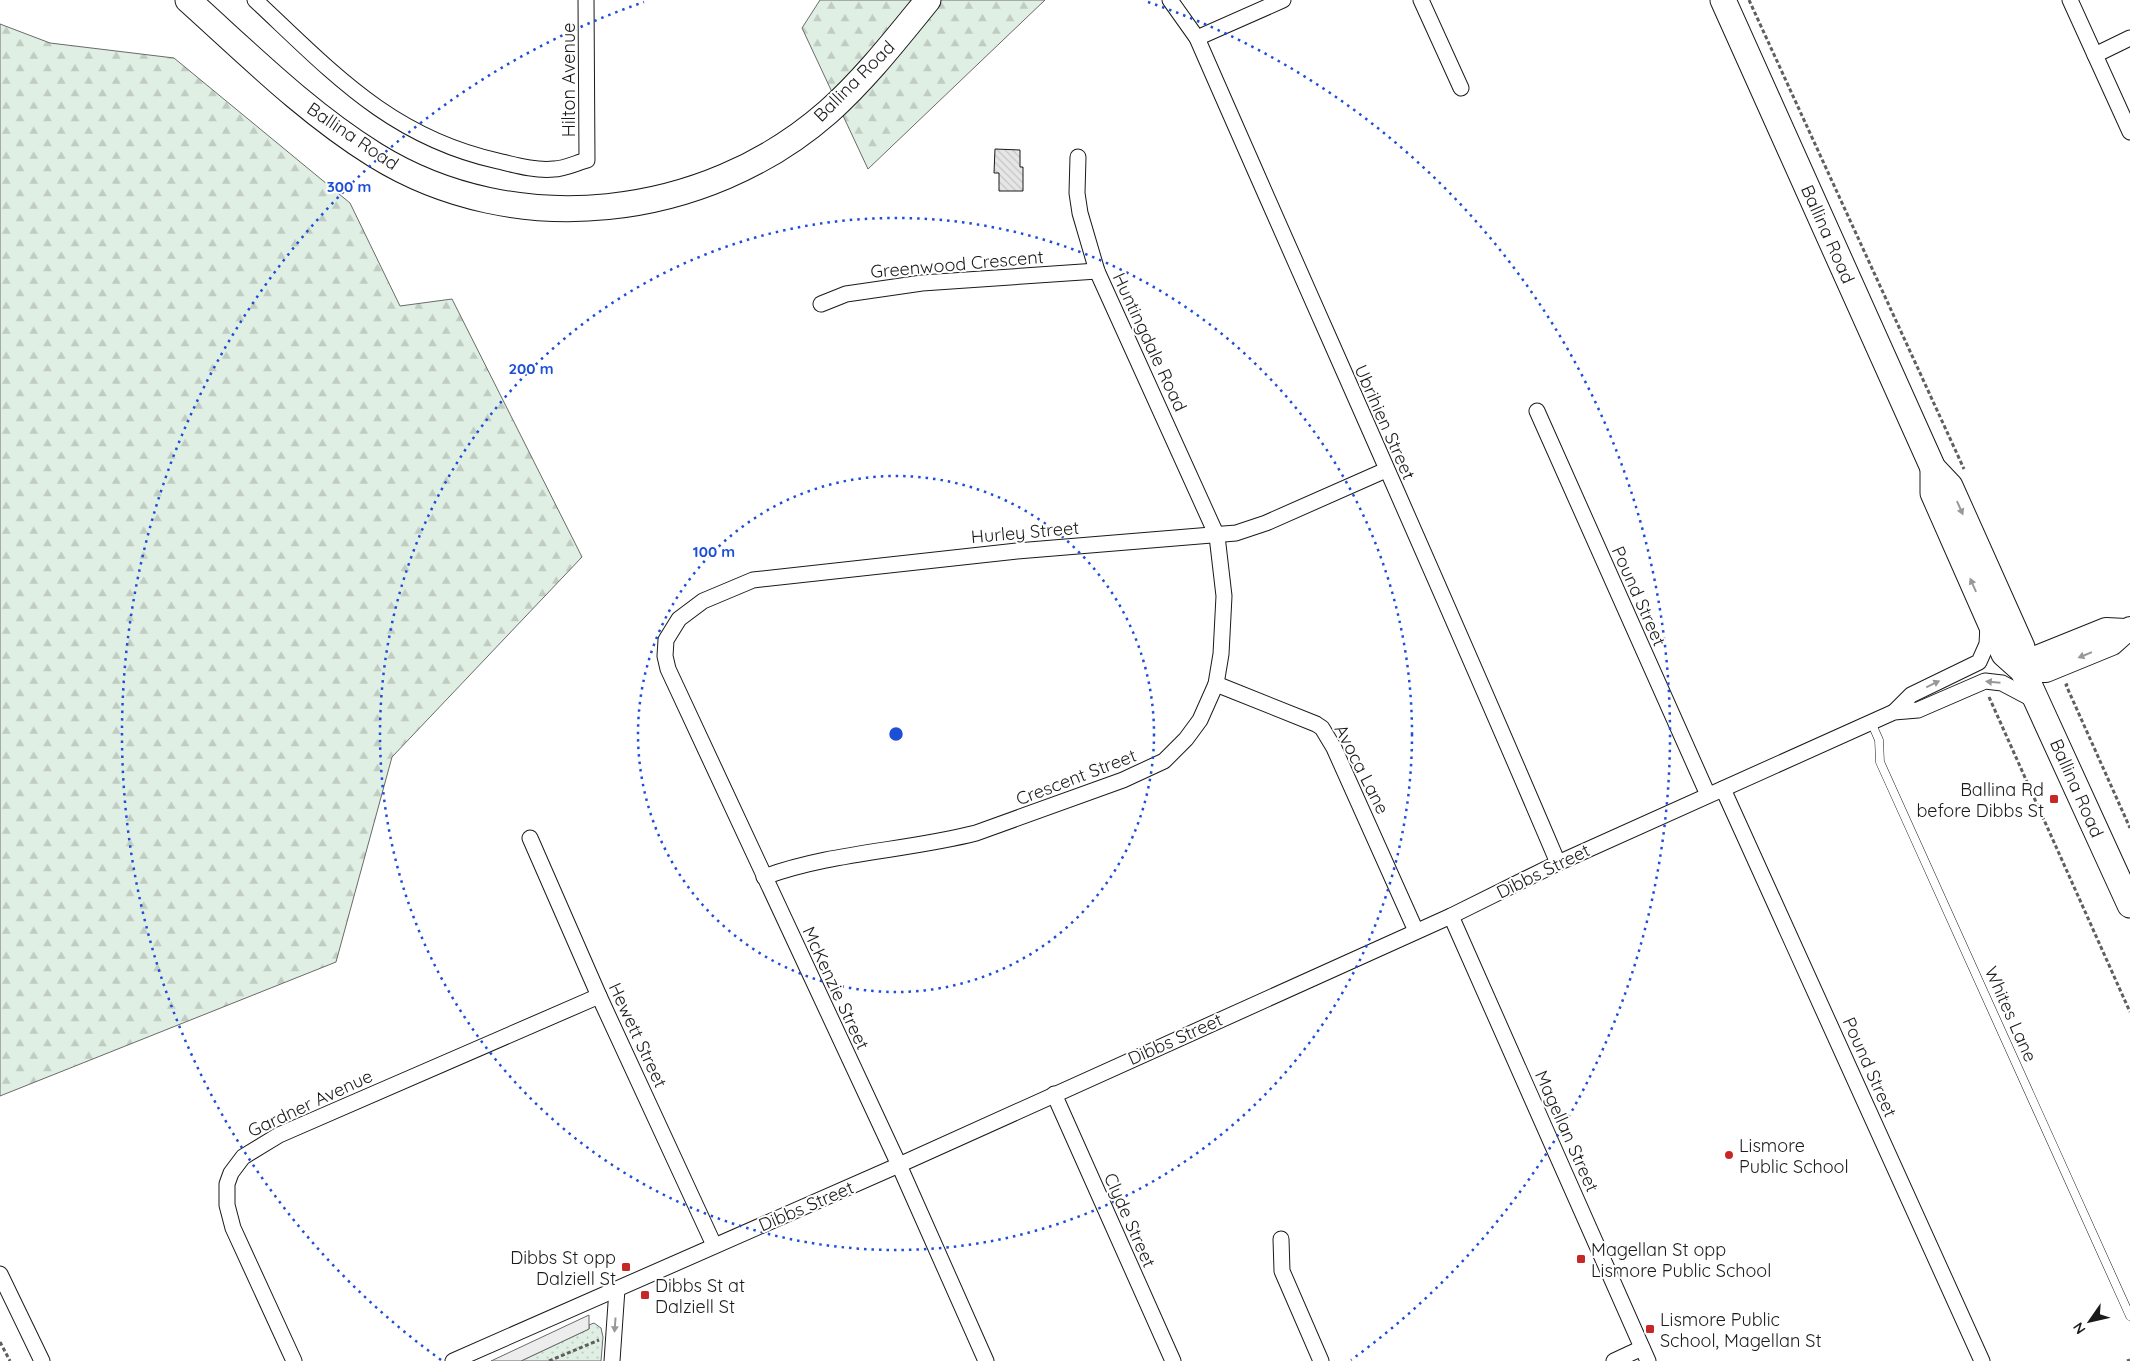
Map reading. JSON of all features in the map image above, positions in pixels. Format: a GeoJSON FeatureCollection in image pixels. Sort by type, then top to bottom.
{"type":"FeatureCollection","features":[{"type":"Feature","properties":{"kind":"main road","name":"Ballina Road"},"geometry":{"type":"LineString","coordinates":[[188,0],[318,116],[376,156],[440,186],[474,196],[502,203],[575,210],[603,208],[663,197],[727,175],[776,149],[805,130],[834,105],[894,41],[928,0]]}},
{"type":"Feature","properties":{"kind":"main road","name":"Ballina Road"},"geometry":{"type":"LineString","coordinates":[[1723,0],[1933,468],[1950,486],[2022,646],[2023,671],[2130,905]]}},
{"type":"Feature","properties":{"kind":"main road","name":"Ballina Road"},"geometry":{"type":"LineString","coordinates":[[1933,468],[1933,493],[2004,654],[2023,671]]}},
{"type":"Feature","properties":{"kind":"street","name":"Hilton Avenue"},"geometry":{"type":"LineString","coordinates":[[255,0],[342,81],[378,109],[410,130],[461,151],[518,166],[554,170],[587,160],[586,0]]}},
{"type":"Feature","properties":{"kind":"street","name":"Ubrihien Street"},"geometry":{"type":"LineString","coordinates":[[1170,0],[1197,38],[1386,470],[1464,642],[1558,863]]}},
{"type":"Feature","properties":{"kind":"street"},"geometry":{"type":"LineString","coordinates":[[1197,38],[1283,0]]}},
{"type":"Feature","properties":{"kind":"street"},"geometry":{"type":"LineString","coordinates":[[1421,0],[1461,88]]}},
{"type":"Feature","properties":{"kind":"street"},"geometry":{"type":"LineString","coordinates":[[2070,0],[2130,132]]}},
{"type":"Feature","properties":{"kind":"street"},"geometry":{"type":"LineString","coordinates":[[2095,55],[2130,38]]}},
{"type":"Feature","properties":{"kind":"street","name":"Huntingdale Road"},"geometry":{"type":"LineString","coordinates":[[1078,157],[1077,193],[1080,213],[1097,271],[1217,536]]}},
{"type":"Feature","properties":{"kind":"street","name":"Greenwood Crescent"},"geometry":{"type":"LineString","coordinates":[[821,304],[846,294],[922,283],[1097,271]]}},
{"type":"Feature","properties":{"kind":"street","name":"Pound Street"},"geometry":{"type":"LineString","coordinates":[[1536,411],[1708,795]]}},
{"type":"Feature","properties":{"kind":"street","name":"Hurley Street"},"geometry":{"type":"LineString","coordinates":[[671,630],[679,619],[704,600],[753,580],[1017,551],[1236,533],[1266,523],[1386,470]]}},
{"type":"Feature","properties":{"kind":"street","name":"Crescent Street"},"geometry":{"type":"LineString","coordinates":[[764,877],[800,865],[951,840],[976,834],[1130,777],[1164,761],[1186,739],[1200,720],[1216,684],[1222,636],[1224,596],[1217,536]]}},
{"type":"Feature","properties":{"kind":"street","name":"Dibbs Street"},"geometry":{"type":"LineString","coordinates":[[1894,712],[1911,695],[1979,662],[1987,644],[1989,620]]}},
{"type":"Feature","properties":{"kind":"street"},"geometry":{"type":"LineString","coordinates":[[2023,671],[2038,656],[2106,629],[2128,629]]}},
{"type":"Feature","properties":{"kind":"street","name":"McKenzie Street"},"geometry":{"type":"LineString","coordinates":[[671,630],[665,648],[668,669],[899,1165],[986,1361]]}},
{"type":"Feature","properties":{"kind":"street","name":"Dibbs Street"},"geometry":{"type":"LineString","coordinates":[[453,1361],[899,1165],[1451,916],[1558,863],[1894,712],[1918,710],[1985,681],[2002,683],[2037,701]]}},
{"type":"Feature","properties":{"kind":"street","name":"Avoca Lane"},"geometry":{"type":"LineString","coordinates":[[1216,684],[1322,728],[1334,748],[1416,931]]}},
{"type":"Feature","properties":{"kind":"street","name":"Pound Street"},"geometry":{"type":"LineString","coordinates":[[1723,789],[1982,1361]]}},
{"type":"Feature","properties":{"kind":"street","name":"Hewett Street"},"geometry":{"type":"LineString","coordinates":[[530,838],[599,996],[714,1245]]}},
{"type":"Feature","properties":{"kind":"street","name":"Magellan Street"},"geometry":{"type":"LineString","coordinates":[[1451,916],[1645,1355]]}},
{"type":"Feature","properties":{"kind":"street","name":"Gardner Avenue"},"geometry":{"type":"LineString","coordinates":[[294,1361],[233,1228],[226,1205],[227,1184],[231,1173],[243,1157],[279,1134],[599,996]]}},
{"type":"Feature","properties":{"kind":"street","name":"Clyde Street"},"geometry":{"type":"LineString","coordinates":[[1054,1094],[1173,1361]]}},
{"type":"Feature","properties":{"kind":"street"},"geometry":{"type":"LineString","coordinates":[[1281,1240],[1282,1271],[1321,1361]]}},
{"type":"Feature","properties":{"kind":"street"},"geometry":{"type":"LineString","coordinates":[[0,1274],[42,1361]]}},
{"type":"Feature","properties":{"kind":"street"},"geometry":{"type":"LineString","coordinates":[[612,1361],[617,1289]]}},
{"type":"Feature","properties":{"kind":"street"},"geometry":{"type":"LineString","coordinates":[[1614,1361],[1645,1355]]}},
{"type":"Feature","properties":{"kind":"lane","name":"Whites Lane"},"geometry":{"type":"LineString","coordinates":[[1871,722],[1878,740],[1880,762],[2130,1316]]}},
{"type":"Feature","properties":{"kind":"path"},"geometry":{"type":"LineString","coordinates":[[1749,0],[1968,477]]}},
{"type":"Feature","properties":{"kind":"path"},"geometry":{"type":"LineString","coordinates":[[2070,682],[2066,685],[2130,828]]}},
{"type":"Feature","properties":{"kind":"path"},"geometry":{"type":"LineString","coordinates":[[1987,692],[2130,1012]]}},
{"type":"Feature","properties":{"kind":"path"},"geometry":{"type":"LineString","coordinates":[[549,1361],[614,1336]]}},
{"type":"Feature","properties":{"kind":"path"},"geometry":{"type":"LineString","coordinates":[[0,1342],[10,1361]]}},
{"type":"Feature","properties":{"kind":"green space"},"geometry":{"type":"Polygon","coordinates":[[[820,0],[1045,0],[868,169],[802,28],[820,0]]]}},
{"type":"Feature","properties":{"kind":"green space"},"geometry":{"type":"Polygon","coordinates":[[[0,24],[50,43],[174,58],[350,203],[400,306],[452,299],[582,557],[392,757],[336,962],[0,1096],[0,24]]]}},
{"type":"Feature","properties":{"kind":"green space"},"geometry":{"type":"Polygon","coordinates":[[[594,1323],[601,1328],[603,1337],[601,1361],[521,1361],[589,1329],[589,1325],[594,1323]]]}},
{"type":"Feature","properties":{"kind":"shaded area"},"geometry":{"type":"Polygon","coordinates":[[[589,1315],[589,1329],[521,1361],[491,1361],[589,1315]]]}},
{"type":"Feature","properties":{"kind":"building"},"geometry":{"type":"Polygon","coordinates":[[[995,149],[1020,150],[1020,167],[1023,167],[1023,191],[999,191],[999,173],[994,173],[995,149]]]}},
{"type":"Feature","properties":{"kind":"place","name":"Ballina Rd before Dibbs St"},"geometry":{"type":"Point","coordinates":[2054,799]}},
{"type":"Feature","properties":{"kind":"place","name":"Lismore Public School"},"geometry":{"type":"Point","coordinates":[1729,1155]}},
{"type":"Feature","properties":{"kind":"place","name":"Magellan St opp Lismore Public School"},"geometry":{"type":"Point","coordinates":[1581,1259]}},
{"type":"Feature","properties":{"kind":"place","name":"Dibbs St opp Dalziell St"},"geometry":{"type":"Point","coordinates":[626,1267]}},
{"type":"Feature","properties":{"kind":"place","name":"Dibbs St at Dalziell St"},"geometry":{"type":"Point","coordinates":[645,1295]}},
{"type":"Feature","properties":{"kind":"place","name":"Lismore Public School, Magellan St"},"geometry":{"type":"Point","coordinates":[1650,1329]}}]}
